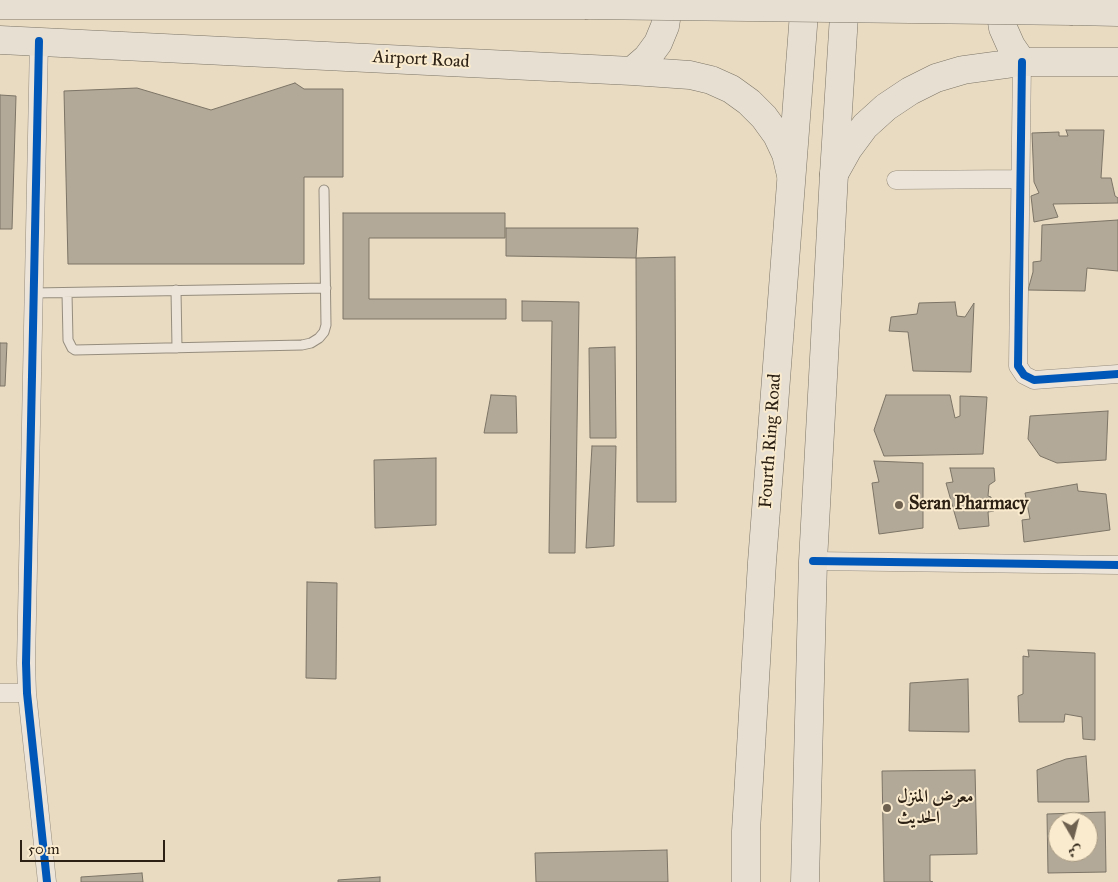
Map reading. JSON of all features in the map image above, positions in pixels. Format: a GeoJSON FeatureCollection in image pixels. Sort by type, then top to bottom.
{"type":"FeatureCollection","features":[{"type":"Feature","properties":{"kind":"main road"},"geometry":{"type":"LineString","coordinates":[[632,70],[647,58],[658,44],[665,26],[669,0]]}},
{"type":"Feature","properties":{"kind":"main road","name":"Fourth Ring Road"},"geometry":{"type":"LineString","coordinates":[[746,882],[746,831],[762,562],[805,0]]}},
{"type":"Feature","properties":{"kind":"main road"},"geometry":{"type":"LineString","coordinates":[[805,882],[813,561],[834,174],[846,0]]}},
{"type":"Feature","properties":{"kind":"main road"},"geometry":{"type":"LineString","coordinates":[[1000,0],[1003,28],[1011,46],[1022,62]]}},
{"type":"Feature","properties":{"kind":"main road"},"geometry":{"type":"LineString","coordinates":[[0,5],[585,5],[1118,12]]}},
{"type":"Feature","properties":{"kind":"main road","name":"Airport Road"},"geometry":{"type":"LineString","coordinates":[[0,40],[632,70],[690,75],[711,80],[731,89],[749,102],[776,135],[786,154],[791,175]]}},
{"type":"Feature","properties":{"kind":"main road"},"geometry":{"type":"LineString","coordinates":[[834,174],[848,149],[866,126],[886,107],[910,91],[936,78],[963,70],[1022,62],[1118,62]]}},
{"type":"Feature","properties":{"kind":"street"},"geometry":{"type":"LineString","coordinates":[[39,41],[26,653],[27,693],[47,882]]}},
{"type":"Feature","properties":{"kind":"street"},"geometry":{"type":"LineString","coordinates":[[1022,62],[1018,366],[1024,375],[1034,380],[1118,374]]}},
{"type":"Feature","properties":{"kind":"street"},"geometry":{"type":"LineString","coordinates":[[896,180],[1020,179]]}},
{"type":"Feature","properties":{"kind":"street"},"geometry":{"type":"LineString","coordinates":[[813,561],[1118,564]]}},
{"type":"Feature","properties":{"kind":"street"},"geometry":{"type":"LineString","coordinates":[[0,693],[27,693]]}},
{"type":"Feature","properties":{"kind":"lane"},"geometry":{"type":"LineString","coordinates":[[67,293],[68,340],[75,350],[311,343],[319,338],[324,332],[326,325],[324,190]]}},
{"type":"Feature","properties":{"kind":"lane"},"geometry":{"type":"LineString","coordinates":[[34,293],[326,288]]}},
{"type":"Feature","properties":{"kind":"lane"},"geometry":{"type":"LineString","coordinates":[[176,290],[177,348]]}},
{"type":"Feature","properties":{"kind":"building"},"geometry":{"type":"Polygon","coordinates":[[[295,83],[304,89],[343,89],[343,177],[304,177],[304,264],[68,264],[64,91],[137,88],[211,110],[295,83]]]}},
{"type":"Feature","properties":{"kind":"building"},"geometry":{"type":"Polygon","coordinates":[[[0,95],[16,96],[12,229],[0,229],[0,95]]]}},
{"type":"Feature","properties":{"kind":"building"},"geometry":{"type":"Polygon","coordinates":[[[1066,130],[1104,130],[1101,178],[1111,178],[1118,203],[1053,204],[1058,217],[1034,222],[1031,196],[1039,193],[1034,182],[1032,133],[1059,132],[1059,136],[1068,136],[1066,130]]]}},
{"type":"Feature","properties":{"kind":"building"},"geometry":{"type":"Polygon","coordinates":[[[343,213],[505,213],[505,238],[369,238],[369,299],[506,299],[506,319],[343,319],[343,213]]]}},
{"type":"Feature","properties":{"kind":"building"},"geometry":{"type":"Polygon","coordinates":[[[1118,220],[1118,271],[1087,268],[1085,291],[1028,290],[1033,272],[1033,262],[1041,261],[1042,225],[1118,220]]]}},
{"type":"Feature","properties":{"kind":"building"},"geometry":{"type":"Polygon","coordinates":[[[506,228],[638,228],[636,258],[506,256],[506,228]]]}},
{"type":"Feature","properties":{"kind":"building"},"geometry":{"type":"Polygon","coordinates":[[[675,257],[676,502],[637,502],[636,258],[675,257]]]}},
{"type":"Feature","properties":{"kind":"building"},"geometry":{"type":"Polygon","coordinates":[[[522,301],[579,302],[575,553],[549,553],[552,321],[522,321],[522,301]]]}},
{"type":"Feature","properties":{"kind":"building"},"geometry":{"type":"Polygon","coordinates":[[[955,302],[957,316],[965,317],[974,303],[971,372],[913,371],[908,332],[889,331],[891,317],[917,314],[919,303],[955,302]]]}},
{"type":"Feature","properties":{"kind":"building"},"geometry":{"type":"Polygon","coordinates":[[[0,343],[7,343],[5,386],[0,386],[0,343]]]}},
{"type":"Feature","properties":{"kind":"building"},"geometry":{"type":"Polygon","coordinates":[[[615,347],[616,438],[590,438],[589,348],[615,347]]]}},
{"type":"Feature","properties":{"kind":"building"},"geometry":{"type":"Polygon","coordinates":[[[491,395],[516,396],[517,433],[484,433],[491,395]]]}},
{"type":"Feature","properties":{"kind":"building"},"geometry":{"type":"Polygon","coordinates":[[[886,395],[950,395],[955,418],[960,416],[960,396],[987,397],[983,454],[884,456],[874,430],[886,395]]]}},
{"type":"Feature","properties":{"kind":"building"},"geometry":{"type":"Polygon","coordinates":[[[1108,411],[1106,460],[1057,463],[1040,456],[1028,439],[1030,416],[1108,411]]]}},
{"type":"Feature","properties":{"kind":"building"},"geometry":{"type":"Polygon","coordinates":[[[592,446],[616,446],[614,546],[586,548],[592,446]]]}},
{"type":"Feature","properties":{"kind":"building"},"geometry":{"type":"Polygon","coordinates":[[[436,458],[436,525],[375,528],[374,460],[436,458]]]}},
{"type":"Feature","properties":{"kind":"building","name":"Seran Pharmacy"},"geometry":{"type":"Polygon","coordinates":[[[874,461],[923,463],[923,528],[879,534],[872,483],[879,482],[874,461]]]}},
{"type":"Feature","properties":{"kind":"building"},"geometry":{"type":"Polygon","coordinates":[[[950,468],[994,468],[995,481],[989,485],[988,496],[991,497],[994,511],[988,512],[989,526],[959,529],[946,483],[953,482],[950,468]]]}},
{"type":"Feature","properties":{"kind":"building"},"geometry":{"type":"Polygon","coordinates":[[[1077,484],[1078,491],[1106,494],[1110,530],[1024,542],[1022,520],[1030,519],[1025,493],[1077,484]]]}},
{"type":"Feature","properties":{"kind":"building"},"geometry":{"type":"Polygon","coordinates":[[[307,582],[337,583],[336,679],[306,678],[307,582]]]}},
{"type":"Feature","properties":{"kind":"building"},"geometry":{"type":"Polygon","coordinates":[[[1028,650],[1095,653],[1095,740],[1083,739],[1082,717],[1065,714],[1064,722],[1019,722],[1018,696],[1023,694],[1023,656],[1029,657],[1028,650]]]}},
{"type":"Feature","properties":{"kind":"building"},"geometry":{"type":"Polygon","coordinates":[[[968,679],[969,732],[909,731],[910,683],[968,679]]]}},
{"type":"Feature","properties":{"kind":"building"},"geometry":{"type":"Polygon","coordinates":[[[1086,756],[1089,802],[1038,802],[1037,770],[1066,759],[1086,756]]]}},
{"type":"Feature","properties":{"kind":"building"},"geometry":{"type":"Polygon","coordinates":[[[975,770],[977,854],[930,855],[930,881],[933,882],[884,882],[882,771],[975,770]]]}},
{"type":"Feature","properties":{"kind":"building"},"geometry":{"type":"Polygon","coordinates":[[[1098,812],[1105,812],[1106,872],[1048,873],[1047,814],[1048,862],[1098,862],[1098,812]]]}},
{"type":"Feature","properties":{"kind":"building"},"geometry":{"type":"Polygon","coordinates":[[[667,850],[668,882],[536,882],[535,853],[667,850]]]}},
{"type":"Feature","properties":{"kind":"building"},"geometry":{"type":"Polygon","coordinates":[[[142,873],[143,882],[81,882],[81,877],[142,873]]]}},
{"type":"Feature","properties":{"kind":"building"},"geometry":{"type":"Polygon","coordinates":[[[380,877],[380,882],[338,882],[338,880],[380,877]]]}},
{"type":"Feature","properties":{"kind":"cycle path"},"geometry":{"type":"LineString","coordinates":[[39,41],[26,663],[27,693],[47,882]]}},
{"type":"Feature","properties":{"kind":"cycle path"},"geometry":{"type":"LineString","coordinates":[[1022,62],[1018,366],[1024,375],[1034,380],[1118,374]]}},
{"type":"Feature","properties":{"kind":"cycle path"},"geometry":{"type":"LineString","coordinates":[[813,561],[1118,565]]}},
{"type":"Feature","properties":{"kind":"place","name":"Seran Pharmacy"},"geometry":{"type":"Point","coordinates":[899,505]}},
{"type":"Feature","properties":{"kind":"place","name":"معرض المنزل الحديث"},"geometry":{"type":"Point","coordinates":[887,808]}}]}
